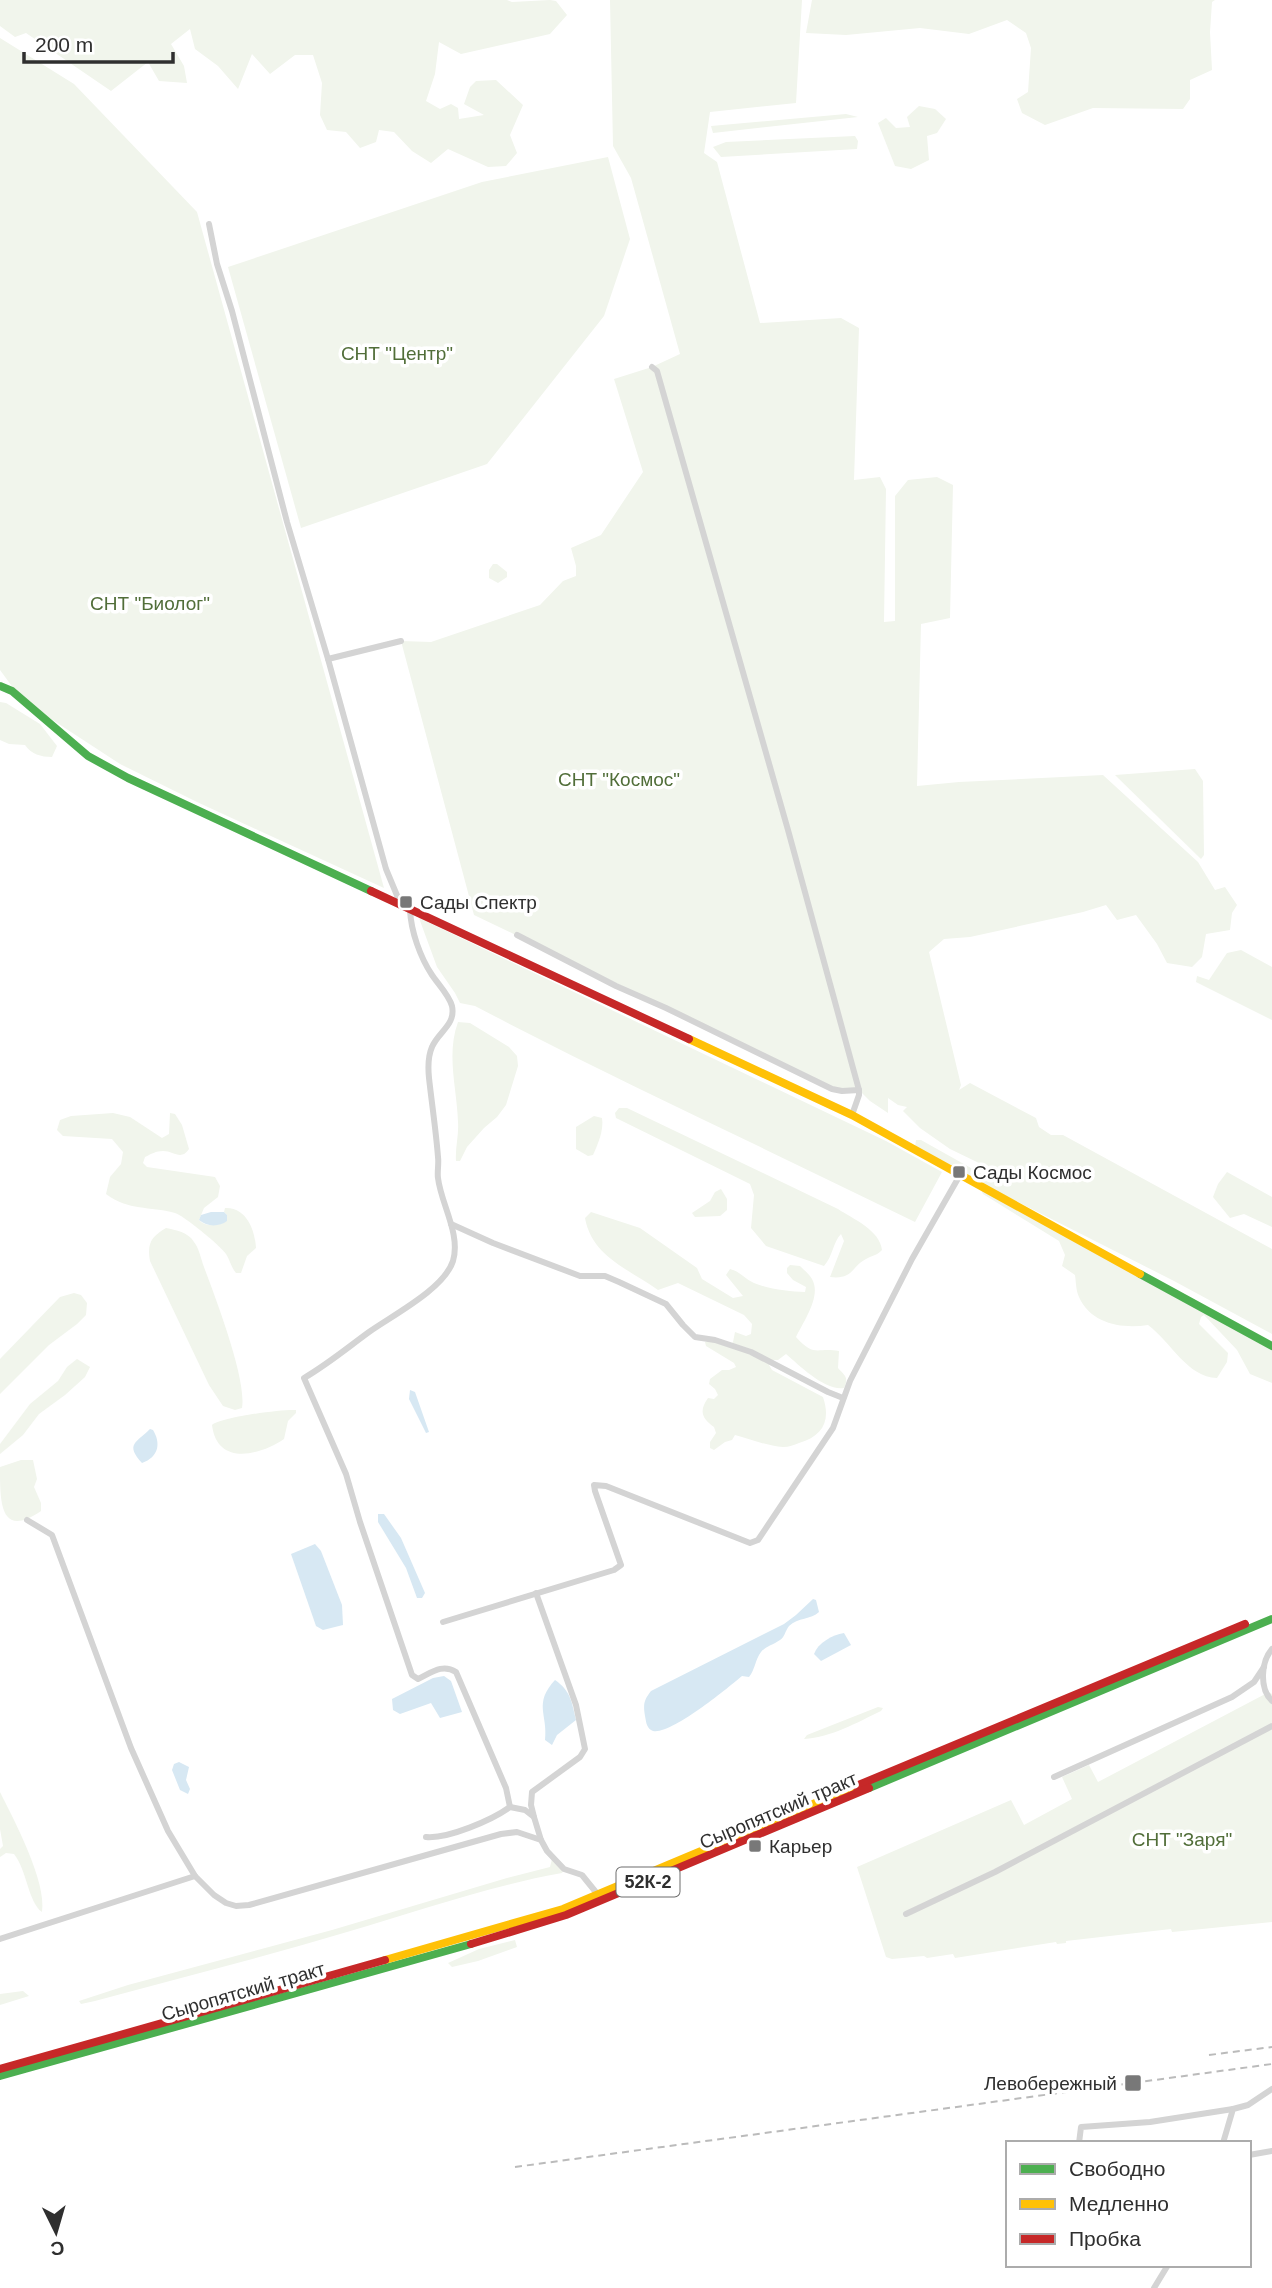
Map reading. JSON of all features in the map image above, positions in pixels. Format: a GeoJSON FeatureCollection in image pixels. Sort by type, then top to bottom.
{"type":"FeatureCollection","features":[{"type":"Feature","properties":{"kind":"main road"},"geometry":{"type":"LineString","coordinates":[[0,686],[12,691],[88,756],[128,778],[852,1115],[1272,1346]]}},
{"type":"Feature","properties":{"kind":"main road","name":"Сыропятский тракт"},"geometry":{"type":"LineString","coordinates":[[0,2069],[501,1928],[599,1896],[1272,1612]]}},
{"type":"Feature","properties":{"kind":"main road","name":"Сыропятский тракт"},"geometry":{"type":"LineString","coordinates":[[0,2076],[566,1915],[1272,1619]]}},
{"type":"Feature","properties":{"kind":"street"},"geometry":{"type":"LineString","coordinates":[[209,224],[216,264],[232,311],[288,522],[386,869],[401,905]]}},
{"type":"Feature","properties":{"kind":"street"},"geometry":{"type":"LineString","coordinates":[[652,367],[657,372],[762,738],[859,1090],[852,1115]]}},
{"type":"Feature","properties":{"kind":"street"},"geometry":{"type":"LineString","coordinates":[[328,659],[401,641]]}},
{"type":"Feature","properties":{"kind":"street"},"geometry":{"type":"LineString","coordinates":[[410,910],[410,919],[429,971],[452,1007],[449,1024],[433,1044],[429,1056],[429,1076],[439,1162],[438,1177],[451,1224],[454,1257],[452,1265],[437,1283],[329,1364],[304,1377],[346,1474],[359,1522],[412,1675],[418,1679],[439,1669],[450,1668],[456,1672],[506,1788],[510,1807]]}},
{"type":"Feature","properties":{"kind":"street"},"geometry":{"type":"LineString","coordinates":[[517,935],[615,986],[832,1089],[859,1090]]}},
{"type":"Feature","properties":{"kind":"street"},"geometry":{"type":"LineString","coordinates":[[443,1622],[614,1570],[621,1565],[594,1485],[606,1486],[750,1543],[755,1542],[832,1428],[843,1398],[912,1259],[960,1175]]}},
{"type":"Feature","properties":{"kind":"street"},"geometry":{"type":"LineString","coordinates":[[451,1224],[580,1276],[605,1276],[612,1279],[666,1304],[695,1337],[715,1340],[751,1352],[843,1398]]}},
{"type":"Feature","properties":{"kind":"street"},"geometry":{"type":"LineString","coordinates":[[27,1520],[52,1535],[149,1791],[168,1831],[195,1876],[226,1903],[236,1906],[249,1905],[501,1834],[517,1832],[541,1840]]}},
{"type":"Feature","properties":{"kind":"street"},"geometry":{"type":"LineString","coordinates":[[536,1593],[568,1679],[585,1749],[580,1757],[531,1792],[531,1805],[547,1851],[564,1869],[582,1875],[599,1896]]}},
{"type":"Feature","properties":{"kind":"street"},"geometry":{"type":"LineString","coordinates":[[1272,1649],[1265,1658],[1264,1667],[1265,1692],[1272,1701]]}},
{"type":"Feature","properties":{"kind":"street"},"geometry":{"type":"LineString","coordinates":[[1054,1777],[1232,1697],[1254,1682],[1264,1667]]}},
{"type":"Feature","properties":{"kind":"street"},"geometry":{"type":"LineString","coordinates":[[906,1914],[1006,1866],[1272,1726]]}},
{"type":"Feature","properties":{"kind":"street"},"geometry":{"type":"LineString","coordinates":[[426,1837],[488,1821],[510,1807],[525,1810],[534,1816]]}},
{"type":"Feature","properties":{"kind":"street"},"geometry":{"type":"LineString","coordinates":[[0,1938],[195,1876]]}},
{"type":"Feature","properties":{"kind":"street"},"geometry":{"type":"LineString","coordinates":[[1079,2141],[1081,2127],[1150,2122],[1233,2109],[1248,2105],[1272,2089]]}},
{"type":"Feature","properties":{"kind":"street"},"geometry":{"type":"LineString","coordinates":[[1224,2141],[1233,2109]]}},
{"type":"Feature","properties":{"kind":"street"},"geometry":{"type":"LineString","coordinates":[[1251,2155],[1272,2151]]}},
{"type":"Feature","properties":{"kind":"street"},"geometry":{"type":"LineString","coordinates":[[1154,2288],[1167,2267]]}},
{"type":"Feature","properties":{"kind":"green space"},"geometry":{"type":"Polygon","coordinates":[[[0,0],[550,0],[556,1],[567,15],[550,34],[461,54],[439,42],[435,74],[426,101],[440,109],[451,104],[458,108],[459,119],[484,115],[464,104],[470,87],[476,81],[496,80],[523,105],[510,135],[517,153],[506,166],[488,167],[448,149],[431,163],[412,151],[394,132],[379,130],[376,142],[360,148],[346,132],[327,130],[320,115],[322,83],[313,55],[295,55],[270,74],[252,54],[238,89],[218,66],[195,49],[190,29],[171,44],[184,66],[187,83],[159,81],[148,62],[111,91],[26,33],[15,37],[0,26],[0,0]]]}},
{"type":"Feature","properties":{"kind":"green space","name":"СНТ \"Космос\""},"geometry":{"type":"Polygon","coordinates":[[[610,0],[802,0],[796,103],[710,112],[704,153],[717,162],[760,323],[841,318],[859,328],[854,480],[880,477],[886,489],[884,622],[895,621],[895,496],[908,480],[937,477],[953,485],[950,618],[921,624],[917,786],[1103,775],[1198,862],[1215,890],[1225,887],[1237,905],[1232,913],[1230,930],[1206,934],[1202,957],[1192,967],[1167,963],[1136,915],[1117,920],[1106,905],[970,937],[944,939],[929,952],[961,1085],[959,1090],[970,1083],[1036,1118],[1039,1127],[1051,1135],[1063,1135],[1272,1249],[1272,1334],[915,1147],[916,1140],[921,1140],[987,1177],[979,1163],[950,1149],[920,1128],[903,1111],[907,1107],[888,1098],[888,1113],[859,1090],[842,1091],[474,915],[401,641],[431,642],[540,605],[563,581],[576,576],[571,548],[601,535],[643,472],[614,379],[652,367],[680,354],[631,178],[613,146],[610,0]]]}},
{"type":"Feature","properties":{"kind":"green space"},"geometry":{"type":"Polygon","coordinates":[[[812,0],[1215,0],[1212,2],[1210,32],[1212,70],[1190,80],[1190,99],[1183,109],[1093,108],[1045,125],[1022,113],[1017,99],[1028,92],[1031,48],[1026,33],[1007,20],[969,34],[920,28],[846,35],[806,33],[812,0]]]}},
{"type":"Feature","properties":{"kind":"green space","name":"СНТ \"Биолог\""},"geometry":{"type":"Polygon","coordinates":[[[0,38],[74,84],[197,212],[384,888],[120,764],[22,700],[0,670],[0,38]]]}},
{"type":"Feature","properties":{"kind":"green space"},"geometry":{"type":"Polygon","coordinates":[[[919,106],[935,109],[946,119],[937,133],[927,136],[929,160],[911,169],[895,166],[878,123],[886,118],[896,128],[910,127],[907,117],[919,106]]]}},
{"type":"Feature","properties":{"kind":"green space"},"geometry":{"type":"Polygon","coordinates":[[[846,114],[858,117],[713,133],[711,126],[846,114]]]}},
{"type":"Feature","properties":{"kind":"green space"},"geometry":{"type":"Polygon","coordinates":[[[855,136],[858,141],[857,149],[721,157],[713,147],[726,142],[855,136]]]}},
{"type":"Feature","properties":{"kind":"green space","name":"СНТ \"Центр\""},"geometry":{"type":"Polygon","coordinates":[[[608,157],[630,239],[604,316],[487,464],[301,528],[228,267],[482,182],[608,157]]]}},
{"type":"Feature","properties":{"kind":"green space"},"geometry":{"type":"Polygon","coordinates":[[[493,564],[507,572],[507,577],[498,583],[489,578],[489,570],[493,564]]]}},
{"type":"Feature","properties":{"kind":"green space"},"geometry":{"type":"Polygon","coordinates":[[[0,702],[40,724],[57,746],[52,757],[30,751],[25,745],[9,744],[0,740],[0,702]]]}},
{"type":"Feature","properties":{"kind":"green space"},"geometry":{"type":"Polygon","coordinates":[[[1195,769],[1203,781],[1204,855],[1201,859],[1115,775],[1195,769]]]}},
{"type":"Feature","properties":{"kind":"green space"},"geometry":{"type":"Polygon","coordinates":[[[419,918],[886,1141],[942,1172],[915,1222],[639,1089],[475,1006],[460,1003],[437,967],[419,918]]]}},
{"type":"Feature","properties":{"kind":"green space"},"geometry":{"type":"Polygon","coordinates":[[[1241,950],[1272,967],[1272,1020],[1196,982],[1197,976],[1209,980],[1227,953],[1241,950]]]}},
{"type":"Feature","properties":{"kind":"green space"},"geometry":{"type":"Polygon","coordinates":[[[458,1022],[470,1023],[509,1047],[517,1056],[518,1066],[506,1105],[467,1147],[460,1161],[456,1161],[458,1122],[452,1059],[458,1022]]]}},
{"type":"Feature","properties":{"kind":"green space"},"geometry":{"type":"Polygon","coordinates":[[[619,1108],[627,1108],[838,1209],[871,1231],[882,1250],[861,1262],[848,1274],[830,1277],[844,1241],[841,1234],[824,1266],[766,1246],[751,1228],[754,1195],[750,1184],[616,1118],[615,1113],[619,1108]]]}},
{"type":"Feature","properties":{"kind":"green space"},"geometry":{"type":"Polygon","coordinates":[[[113,1113],[130,1117],[162,1138],[169,1134],[170,1113],[175,1114],[182,1125],[189,1149],[180,1155],[167,1151],[156,1152],[145,1157],[143,1163],[147,1167],[215,1177],[220,1186],[218,1197],[204,1208],[199,1220],[213,1224],[227,1215],[225,1208],[239,1211],[248,1221],[256,1248],[247,1256],[241,1273],[236,1273],[217,1244],[179,1215],[131,1206],[106,1194],[110,1177],[121,1164],[123,1152],[112,1139],[63,1136],[57,1130],[60,1120],[71,1116],[113,1113]]]}},
{"type":"Feature","properties":{"kind":"green space"},"geometry":{"type":"Polygon","coordinates":[[[594,1116],[602,1118],[602,1127],[593,1155],[588,1156],[576,1149],[576,1127],[594,1116]]]}},
{"type":"Feature","properties":{"kind":"green space"},"geometry":{"type":"Polygon","coordinates":[[[1227,1172],[1272,1197],[1272,1227],[1244,1214],[1230,1218],[1213,1197],[1227,1172]]]}},
{"type":"Feature","properties":{"kind":"green space"},"geometry":{"type":"Polygon","coordinates":[[[979,1186],[1272,1347],[1272,1383],[1250,1374],[1237,1350],[1204,1315],[1199,1324],[1228,1353],[1227,1362],[1217,1378],[1206,1376],[1188,1366],[1148,1325],[1118,1325],[1099,1319],[1084,1306],[1079,1297],[1075,1275],[1062,1266],[1065,1255],[1059,1241],[983,1194],[979,1186]]]}},
{"type":"Feature","properties":{"kind":"green space"},"geometry":{"type":"Polygon","coordinates":[[[721,1189],[727,1199],[727,1210],[720,1216],[695,1217],[692,1213],[710,1201],[715,1192],[721,1189]]]}},
{"type":"Feature","properties":{"kind":"green space"},"geometry":{"type":"Polygon","coordinates":[[[591,1212],[640,1228],[697,1268],[702,1279],[733,1298],[743,1296],[726,1275],[730,1269],[760,1285],[805,1292],[806,1287],[787,1273],[790,1265],[800,1266],[812,1279],[815,1293],[796,1337],[812,1350],[839,1351],[838,1368],[846,1377],[844,1388],[821,1382],[786,1354],[778,1360],[771,1360],[769,1365],[772,1370],[823,1397],[826,1413],[819,1432],[807,1440],[787,1447],[735,1435],[732,1440],[714,1450],[710,1448],[710,1442],[716,1433],[705,1418],[703,1407],[708,1398],[714,1399],[718,1395],[709,1384],[710,1379],[722,1370],[736,1367],[734,1363],[706,1346],[705,1342],[729,1347],[735,1332],[746,1336],[751,1334],[752,1324],[744,1315],[678,1283],[658,1290],[613,1261],[595,1243],[589,1231],[585,1218],[591,1212]]]}},
{"type":"Feature","properties":{"kind":"green space"},"geometry":{"type":"Polygon","coordinates":[[[166,1228],[188,1236],[199,1250],[235,1359],[240,1378],[242,1408],[235,1410],[223,1406],[209,1385],[150,1261],[151,1241],[166,1228]]]}},
{"type":"Feature","properties":{"kind":"green space"},"geometry":{"type":"Polygon","coordinates":[[[74,1293],[81,1295],[87,1303],[86,1315],[49,1345],[0,1394],[0,1359],[60,1297],[74,1293]]]}},
{"type":"Feature","properties":{"kind":"green space"},"geometry":{"type":"Polygon","coordinates":[[[77,1359],[90,1367],[85,1377],[39,1414],[23,1435],[0,1454],[0,1444],[30,1404],[58,1381],[67,1367],[77,1359]]]}},
{"type":"Feature","properties":{"kind":"green space"},"geometry":{"type":"Polygon","coordinates":[[[296,1410],[288,1421],[284,1439],[252,1453],[230,1452],[222,1447],[212,1425],[239,1416],[296,1410]]]}},
{"type":"Feature","properties":{"kind":"green space"},"geometry":{"type":"Polygon","coordinates":[[[21,1460],[33,1460],[37,1479],[34,1487],[41,1503],[41,1511],[17,1521],[10,1519],[2,1504],[0,1467],[21,1460]]]}},
{"type":"Feature","properties":{"kind":"green space","name":"СНТ \"Заря\""},"geometry":{"type":"Polygon","coordinates":[[[1269,1692],[1272,1694],[1272,1922],[1172,1932],[1171,1929],[1066,1943],[1056,1942],[955,1958],[953,1954],[927,1958],[886,1957],[857,1867],[1011,1800],[1024,1825],[1072,1799],[1062,1777],[1089,1765],[1098,1782],[1269,1692]]]}},
{"type":"Feature","properties":{"kind":"green space"},"geometry":{"type":"Polygon","coordinates":[[[878,1707],[883,1708],[844,1729],[804,1739],[807,1735],[878,1707]]]}},
{"type":"Feature","properties":{"kind":"green space"},"geometry":{"type":"Polygon","coordinates":[[[0,1792],[35,1868],[40,1885],[42,1912],[34,1901],[14,1854],[6,1853],[0,1857],[0,1849],[3,1846],[0,1792]]]}},
{"type":"Feature","properties":{"kind":"green space"},"geometry":{"type":"Polygon","coordinates":[[[552,1859],[562,1873],[481,1892],[284,1950],[95,2001],[81,2004],[79,2001],[550,1867],[552,1859]]]}},
{"type":"Feature","properties":{"kind":"green space"},"geometry":{"type":"Polygon","coordinates":[[[515,1940],[517,1947],[478,1961],[452,1967],[448,1963],[479,1949],[515,1940]]]}},
{"type":"Feature","properties":{"kind":"green space"},"geometry":{"type":"Polygon","coordinates":[[[23,1991],[29,1996],[0,2005],[0,1994],[23,1991]]]}},
{"type":"Feature","properties":{"kind":"water"},"geometry":{"type":"Polygon","coordinates":[[[224,1212],[227,1221],[213,1225],[199,1220],[201,1215],[224,1212]]]}},
{"type":"Feature","properties":{"kind":"water"},"geometry":{"type":"Polygon","coordinates":[[[410,1390],[415,1392],[429,1432],[426,1433],[409,1399],[410,1390]]]}},
{"type":"Feature","properties":{"kind":"water"},"geometry":{"type":"Polygon","coordinates":[[[150,1429],[156,1435],[158,1445],[152,1457],[142,1463],[133,1448],[150,1429]]]}},
{"type":"Feature","properties":{"kind":"water"},"geometry":{"type":"Polygon","coordinates":[[[378,1514],[384,1514],[401,1538],[425,1593],[422,1598],[417,1598],[406,1568],[378,1522],[378,1514]]]}},
{"type":"Feature","properties":{"kind":"water"},"geometry":{"type":"Polygon","coordinates":[[[315,1544],[321,1551],[342,1605],[343,1625],[323,1630],[316,1626],[291,1554],[315,1544]]]}},
{"type":"Feature","properties":{"kind":"water"},"geometry":{"type":"Polygon","coordinates":[[[813,1599],[816,1600],[819,1612],[793,1623],[782,1639],[763,1650],[749,1677],[742,1676],[697,1711],[669,1727],[658,1731],[648,1727],[644,1705],[651,1691],[784,1624],[813,1599]]]}},
{"type":"Feature","properties":{"kind":"water"},"geometry":{"type":"Polygon","coordinates":[[[844,1633],[851,1645],[821,1661],[814,1654],[826,1640],[844,1633]]]}},
{"type":"Feature","properties":{"kind":"water"},"geometry":{"type":"Polygon","coordinates":[[[444,1676],[451,1681],[462,1712],[440,1718],[431,1703],[400,1714],[393,1710],[392,1699],[433,1678],[444,1676]]]}},
{"type":"Feature","properties":{"kind":"water"},"geometry":{"type":"Polygon","coordinates":[[[555,1680],[568,1693],[576,1720],[557,1735],[552,1745],[545,1740],[543,1703],[548,1688],[555,1680]]]}},
{"type":"Feature","properties":{"kind":"water"},"geometry":{"type":"Polygon","coordinates":[[[179,1762],[189,1767],[186,1780],[190,1789],[188,1794],[180,1790],[172,1770],[174,1764],[179,1762]]]}},
{"type":"Feature","properties":{"kind":"railway"},"geometry":{"type":"LineString","coordinates":[[1209,2055],[1272,2047]]}},
{"type":"Feature","properties":{"kind":"railway"},"geometry":{"type":"LineString","coordinates":[[515,2167],[1272,2064]]}},
{"type":"Feature","properties":{"kind":"traffic: fast"},"geometry":{"type":"LineString","coordinates":[[0,686],[12,691],[88,756],[128,778],[371,891]]}},
{"type":"Feature","properties":{"kind":"traffic: fast"},"geometry":{"type":"LineString","coordinates":[[1140,1274],[1272,1346]]}},
{"type":"Feature","properties":{"kind":"traffic: fast"},"geometry":{"type":"LineString","coordinates":[[869,1788],[1272,1619]]}},
{"type":"Feature","properties":{"kind":"traffic: fast"},"geometry":{"type":"LineString","coordinates":[[0,2076],[471,1944]]}},
{"type":"Feature","properties":{"kind":"traffic: slow"},"geometry":{"type":"LineString","coordinates":[[689,1039],[852,1115],[1140,1274]]}},
{"type":"Feature","properties":{"kind":"traffic: slow"},"geometry":{"type":"LineString","coordinates":[[385,1960],[563,1909],[856,1786]]}},
{"type":"Feature","properties":{"kind":"traffic: jam"},"geometry":{"type":"LineString","coordinates":[[371,891],[689,1039]]}},
{"type":"Feature","properties":{"kind":"traffic: jam"},"geometry":{"type":"LineString","coordinates":[[856,1786],[1245,1624]]}},
{"type":"Feature","properties":{"kind":"traffic: jam"},"geometry":{"type":"LineString","coordinates":[[471,1944],[566,1915],[869,1788]]}},
{"type":"Feature","properties":{"kind":"traffic: jam"},"geometry":{"type":"LineString","coordinates":[[0,2069],[385,1960]]}},
{"type":"Feature","properties":{"kind":"place","name":"Сады Спектр"},"geometry":{"type":"Point","coordinates":[406,902]}},
{"type":"Feature","properties":{"kind":"place","name":"Сады Космос"},"geometry":{"type":"Point","coordinates":[959,1172]}},
{"type":"Feature","properties":{"kind":"place","name":"Карьер"},"geometry":{"type":"Point","coordinates":[755,1846]}},
{"type":"Feature","properties":{"kind":"place","name":"Левобережный"},"geometry":{"type":"Point","coordinates":[1133,2083]}}]}
